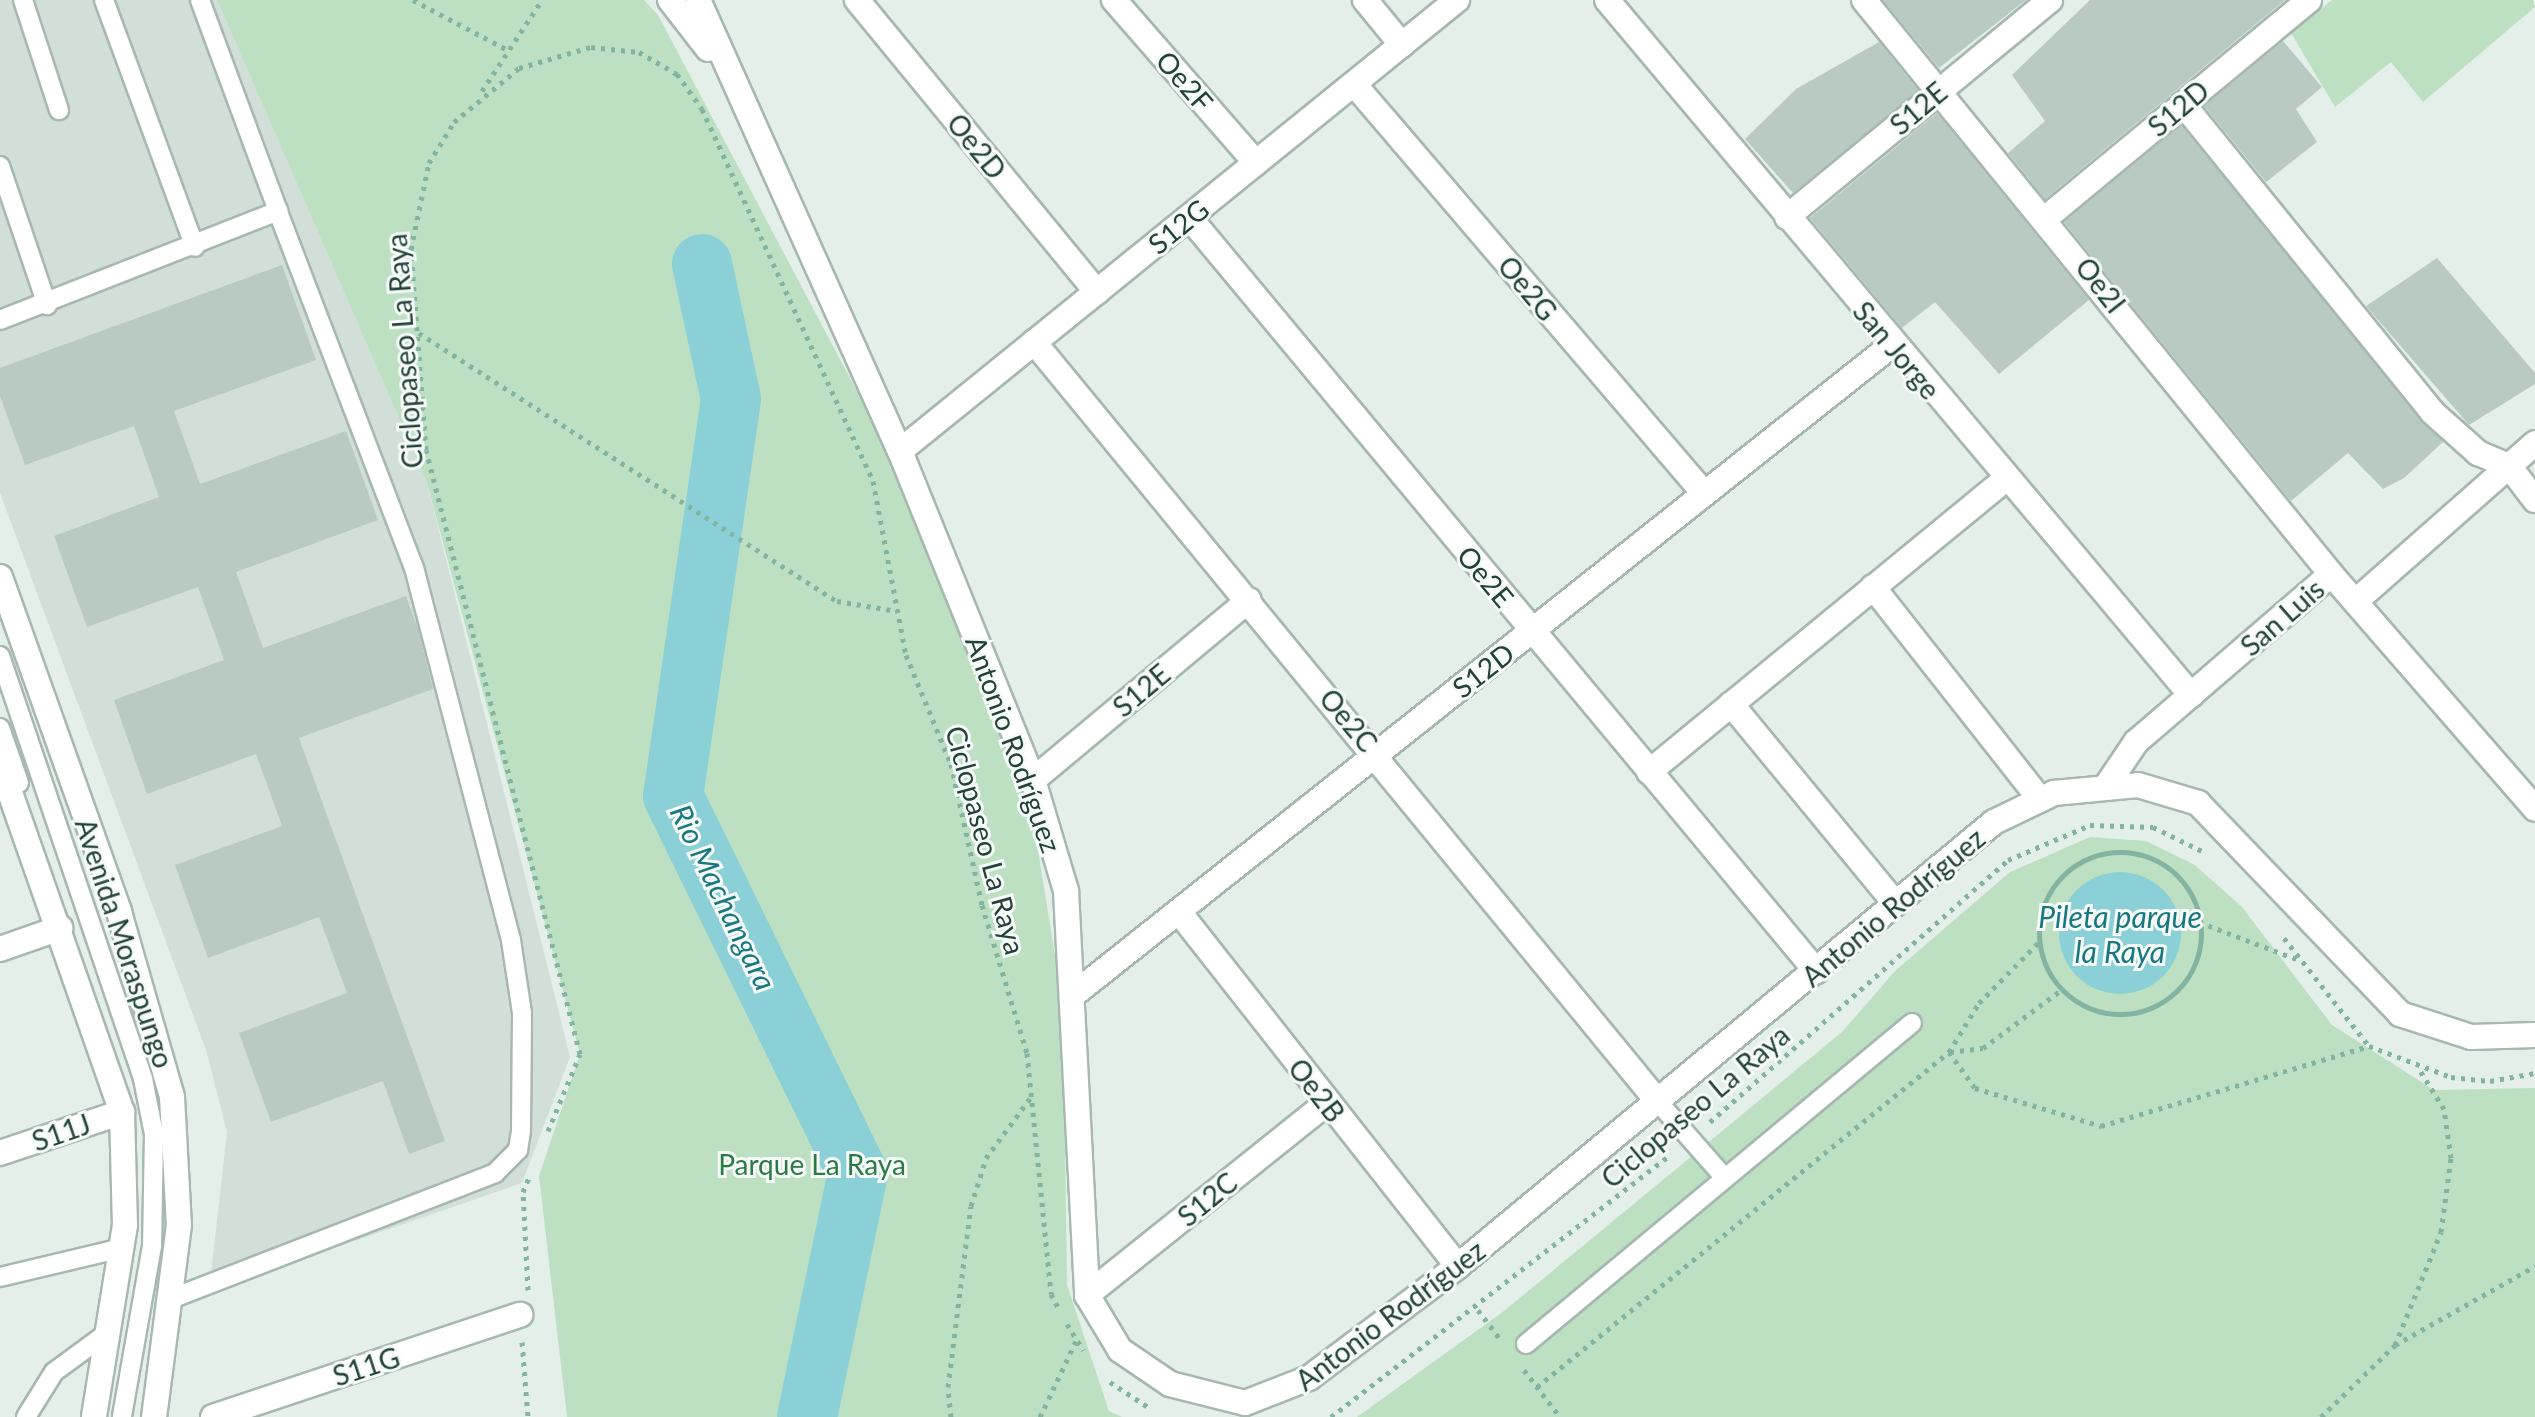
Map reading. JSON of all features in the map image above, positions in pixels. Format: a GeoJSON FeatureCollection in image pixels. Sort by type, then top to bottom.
{"type":"FeatureCollection","features":[{"type":"Feature","properties":{"kind":"street","name":"Antonio Rodríguez"},"geometry":{"type":"LineString","coordinates":[[670,0],[727,73]]}},
{"type":"Feature","properties":{"kind":"street","name":"Antonio Rodríguez"},"geometry":{"type":"LineString","coordinates":[[698,0],[727,73],[900,451],[1033,780],[1066,891],[1087,1295],[1120,1350],[1170,1384],[1259,1402],[1309,1378],[1458,1266],[1659,1103],[1994,822],[2040,799],[2107,785],[2167,790],[2210,809],[2380,996],[2417,1025],[2471,1037],[2535,1035]]}},
{"type":"Feature","properties":{"kind":"street","name":"Oe2D"},"geometry":{"type":"LineString","coordinates":[[857,0],[1097,292]]}},
{"type":"Feature","properties":{"kind":"street","name":"Oe2F"},"geometry":{"type":"LineString","coordinates":[[1114,0],[1256,163]]}},
{"type":"Feature","properties":{"kind":"street"},"geometry":{"type":"LineString","coordinates":[[1365,0],[1402,45]]}},
{"type":"Feature","properties":{"kind":"street","name":"S12G"},"geometry":{"type":"LineString","coordinates":[[900,451],[1457,0]]}},
{"type":"Feature","properties":{"kind":"street","name":"San Jorge"},"geometry":{"type":"LineString","coordinates":[[1607,0],[1892,345],[2191,695]]}},
{"type":"Feature","properties":{"kind":"street","name":"Oe2I"},"geometry":{"type":"LineString","coordinates":[[1864,0],[2047,217],[2331,574]]}},
{"type":"Feature","properties":{"kind":"street","name":"S12E"},"geometry":{"type":"LineString","coordinates":[[1787,217],[2050,0]]}},
{"type":"Feature","properties":{"kind":"street","name":"S12D"},"geometry":{"type":"LineString","coordinates":[[2047,217],[2309,0]]}},
{"type":"Feature","properties":{"kind":"street","name":"Oe2G"},"geometry":{"type":"LineString","coordinates":[[1354,84],[1703,492]]}},
{"type":"Feature","properties":{"kind":"street"},"geometry":{"type":"LineString","coordinates":[[2183,104],[2432,412],[2478,453],[2509,466],[2535,500]]}},
{"type":"Feature","properties":{"kind":"street","name":"Oe2E"},"geometry":{"type":"LineString","coordinates":[[1189,217],[1816,971]]}},
{"type":"Feature","properties":{"kind":"street","name":"Oe2C"},"geometry":{"type":"LineString","coordinates":[[1034,342],[1378,754],[1659,1103]]}},
{"type":"Feature","properties":{"kind":"street","name":"S12D"},"geometry":{"type":"LineString","coordinates":[[1073,995],[1892,345]]}},
{"type":"Feature","properties":{"kind":"street","name":"San Luis"},"geometry":{"type":"LineString","coordinates":[[2107,785],[2136,742],[2331,574],[2356,601],[2535,443]]}},
{"type":"Feature","properties":{"kind":"street"},"geometry":{"type":"LineString","coordinates":[[1649,772],[2006,479]]}},
{"type":"Feature","properties":{"kind":"street","name":"Avenida Moraspungo"},"geometry":{"type":"LineString","coordinates":[[0,577],[157,1030],[179,1163],[168,1300],[154,1417]]}},
{"type":"Feature","properties":{"kind":"street"},"geometry":{"type":"LineString","coordinates":[[1873,587],[2040,799]]}},
{"type":"Feature","properties":{"kind":"street","name":"S12E"},"geometry":{"type":"LineString","coordinates":[[1033,780],[1249,600]]}},
{"type":"Feature","properties":{"kind":"street"},"geometry":{"type":"LineString","coordinates":[[2356,601],[2535,809]]}},
{"type":"Feature","properties":{"kind":"street"},"geometry":{"type":"LineString","coordinates":[[1731,704],[1896,904]]}},
{"type":"Feature","properties":{"kind":"street","name":"Avenida Moraspungo"},"geometry":{"type":"LineString","coordinates":[[0,764],[122,1112],[122,1248],[94,1417]]}},
{"type":"Feature","properties":{"kind":"street","name":"Oe2B"},"geometry":{"type":"LineString","coordinates":[[1179,912],[1458,1266]]}},
{"type":"Feature","properties":{"kind":"street"},"geometry":{"type":"LineString","coordinates":[[0,949],[60,928]]}},
{"type":"Feature","properties":{"kind":"street","name":"S12C"},"geometry":{"type":"LineString","coordinates":[[1087,1295],[1327,1103]]}},
{"type":"Feature","properties":{"kind":"street","name":"S11J"},"geometry":{"type":"LineString","coordinates":[[0,1153],[122,1112]]}},
{"type":"Feature","properties":{"kind":"street","name":"S11G"},"geometry":{"type":"LineString","coordinates":[[213,1417],[520,1315]]}},
{"type":"Feature","properties":{"kind":"lane"},"geometry":{"type":"LineString","coordinates":[[23,0],[59,110]]}},
{"type":"Feature","properties":{"kind":"lane"},"geometry":{"type":"LineString","coordinates":[[104,0],[195,247]]}},
{"type":"Feature","properties":{"kind":"lane"},"geometry":{"type":"LineString","coordinates":[[168,1300],[495,1173],[518,1150],[521,1131],[522,1013],[511,940],[419,584],[200,0]]}},
{"type":"Feature","properties":{"kind":"lane"},"geometry":{"type":"LineString","coordinates":[[0,166],[47,305]]}},
{"type":"Feature","properties":{"kind":"lane"},"geometry":{"type":"LineString","coordinates":[[0,320],[47,305],[195,247],[278,211]]}},
{"type":"Feature","properties":{"kind":"lane"},"geometry":{"type":"LineString","coordinates":[[0,656],[143,1079],[154,1134],[152,1246],[122,1417]]}},
{"type":"Feature","properties":{"kind":"lane"},"geometry":{"type":"LineString","coordinates":[[0,728],[116,1060],[131,1137],[132,1219],[101,1417]]}},
{"type":"Feature","properties":{"kind":"lane"},"geometry":{"type":"LineString","coordinates":[[1526,1344],[1912,1023]]}},
{"type":"Feature","properties":{"kind":"lane"},"geometry":{"type":"LineString","coordinates":[[1659,1103],[1725,1178]]}},
{"type":"Feature","properties":{"kind":"lane"},"geometry":{"type":"LineString","coordinates":[[0,1277],[122,1248]]}},
{"type":"Feature","properties":{"kind":"lane"},"geometry":{"type":"LineString","coordinates":[[26,1417],[54,1372],[107,1333]]}},
{"type":"Feature","properties":{"kind":"path"},"geometry":{"type":"LineString","coordinates":[[413,0],[506,49]]}},
{"type":"Feature","properties":{"kind":"path"},"geometry":{"type":"LineString","coordinates":[[482,92],[506,49],[542,0]]}},
{"type":"Feature","properties":{"kind":"path","name":"Ciclopaseo La Raya"},"geometry":{"type":"LineString","coordinates":[[546,1137],[580,1054],[426,450],[416,206],[429,163],[482,92],[519,68],[591,47],[639,52],[677,74],[702,109],[873,481],[906,655],[951,764],[1031,1096],[1051,1294],[1076,1341],[1095,1365]]}},
{"type":"Feature","properties":{"kind":"path"},"geometry":{"type":"LineString","coordinates":[[419,333],[578,429],[837,601],[897,611]]}},
{"type":"Feature","properties":{"kind":"path","name":"Ciclopaseo La Raya"},"geometry":{"type":"LineString","coordinates":[[1331,1417],[1478,1310],[1690,1138],[2008,860],[2090,825],[2153,827],[2213,857]]}},
{"type":"Feature","properties":{"kind":"path"},"geometry":{"type":"LineString","coordinates":[[1537,1387],[1949,1052],[1979,1003],[2039,942],[2051,890],[2092,857],[2118,851],[2168,867],[2187,886],[2199,922],[2195,964],[2160,1004],[2108,1013],[2061,990],[2039,942]]}},
{"type":"Feature","properties":{"kind":"path"},"geometry":{"type":"LineString","coordinates":[[2199,922],[2300,960]]}},
{"type":"Feature","properties":{"kind":"path"},"geometry":{"type":"LineString","coordinates":[[2277,929],[2369,1046],[2420,1071],[2490,1081],[2535,1073]]}},
{"type":"Feature","properties":{"kind":"path"},"geometry":{"type":"LineString","coordinates":[[1949,1052],[1983,1048],[2061,990]]}},
{"type":"Feature","properties":{"kind":"path"},"geometry":{"type":"LineString","coordinates":[[1949,1052],[1975,1088],[2101,1126],[2369,1046]]}},
{"type":"Feature","properties":{"kind":"path"},"geometry":{"type":"LineString","coordinates":[[2395,1345],[2441,1232],[2451,1158],[2444,1109],[2420,1071]]}},
{"type":"Feature","properties":{"kind":"path"},"geometry":{"type":"LineString","coordinates":[[951,1417],[948,1387],[971,1206],[986,1158],[1031,1096]]}},
{"type":"Feature","properties":{"kind":"path"},"geometry":{"type":"LineString","coordinates":[[528,1417],[520,1315],[528,1291],[523,1192],[535,1165]]}},
{"type":"Feature","properties":{"kind":"path"},"geometry":{"type":"LineString","coordinates":[[2321,1417],[2395,1345],[2535,1266]]}},
{"type":"Feature","properties":{"kind":"path"},"geometry":{"type":"LineString","coordinates":[[1040,1417],[1076,1341]]}},
{"type":"Feature","properties":{"kind":"path"},"geometry":{"type":"LineString","coordinates":[[1104,1377],[1154,1410]]}},
{"type":"Feature","properties":{"kind":"shaded area"},"geometry":{"type":"Polygon","coordinates":[[[0,0],[217,0],[427,483],[570,1057],[522,1183],[209,1291],[227,1132],[206,1050],[0,493],[0,0]]]}},
{"type":"Feature","properties":{"kind":"green space","name":"Parque La Raya"},"geometry":{"type":"Polygon","coordinates":[[[217,0],[644,0],[658,15],[889,452],[1027,782],[1063,1005],[1067,1285],[1109,1411],[1122,1417],[567,1417],[539,1176],[580,1054],[427,483],[217,0]]]}},
{"type":"Feature","properties":{"kind":"green space"},"geometry":{"type":"Polygon","coordinates":[[[2332,0],[2533,0],[2535,7],[2423,102],[2391,62],[2335,107],[2291,33],[2332,0]]]}},
{"type":"Feature","properties":{"kind":"green space"},"geometry":{"type":"Polygon","coordinates":[[[2090,837],[2146,841],[2195,865],[2242,907],[2332,1025],[2434,1090],[2535,1088],[2535,1417],[1357,1417],[1504,1311],[1842,1032],[1895,971],[2010,872],[2090,837]]]}},
{"type":"Feature","properties":{"kind":"water","name":"Pileta parque la Raya"},"geometry":{"type":"Polygon","coordinates":[[[2120,872],[2143,876],[2163,890],[2177,910],[2181,933],[2177,956],[2163,976],[2143,990],[2120,994],[2097,990],[2077,976],[2063,956],[2059,933],[2063,910],[2077,890],[2097,876],[2120,872]]]}},
{"type":"Feature","properties":{"kind":"building"},"geometry":{"type":"Polygon","coordinates":[[[1883,0],[2026,0],[1939,68],[1883,0]]]}},
{"type":"Feature","properties":{"kind":"building"},"geometry":{"type":"Polygon","coordinates":[[[2090,0],[2285,0],[2045,199],[2008,153],[2045,121],[2012,75],[2090,0]]]}},
{"type":"Feature","properties":{"kind":"building"},"geometry":{"type":"Polygon","coordinates":[[[2283,41],[2322,87],[2296,109],[2317,142],[2266,182],[2204,106],[2283,41]]]}},
{"type":"Feature","properties":{"kind":"building"},"geometry":{"type":"Polygon","coordinates":[[[1879,42],[1918,90],[1793,193],[1745,139],[1796,89],[1879,42]]]}},
{"type":"Feature","properties":{"kind":"building"},"geometry":{"type":"Polygon","coordinates":[[[1937,113],[2089,300],[1999,374],[1935,302],[1902,328],[1810,218],[1937,113]]]}},
{"type":"Feature","properties":{"kind":"building"},"geometry":{"type":"Polygon","coordinates":[[[2181,125],[2443,442],[2404,478],[2383,489],[2348,453],[2291,501],[2064,222],[2181,125]]]}},
{"type":"Feature","properties":{"kind":"building"},"geometry":{"type":"Polygon","coordinates":[[[2437,258],[2535,373],[2535,384],[2469,425],[2366,306],[2437,258]]]}},
{"type":"Feature","properties":{"kind":"building"},"geometry":{"type":"Polygon","coordinates":[[[282,265],[316,360],[174,411],[200,484],[346,431],[378,520],[236,572],[263,648],[406,596],[418,629],[433,689],[299,738],[445,1141],[409,1154],[383,1081],[271,1122],[239,1033],[347,993],[319,917],[208,958],[175,865],[282,826],[256,754],[147,794],[114,700],[224,660],[198,587],[87,627],[54,536],[159,497],[134,426],[25,465],[0,396],[0,368],[282,265]]]}},
{"type":"Feature","properties":{"kind":"waterway","name":"Rio Machangara"},"geometry":{"type":"LineString","coordinates":[[702,264],[731,399],[673,796],[858,1173],[807,1417]]}}]}
